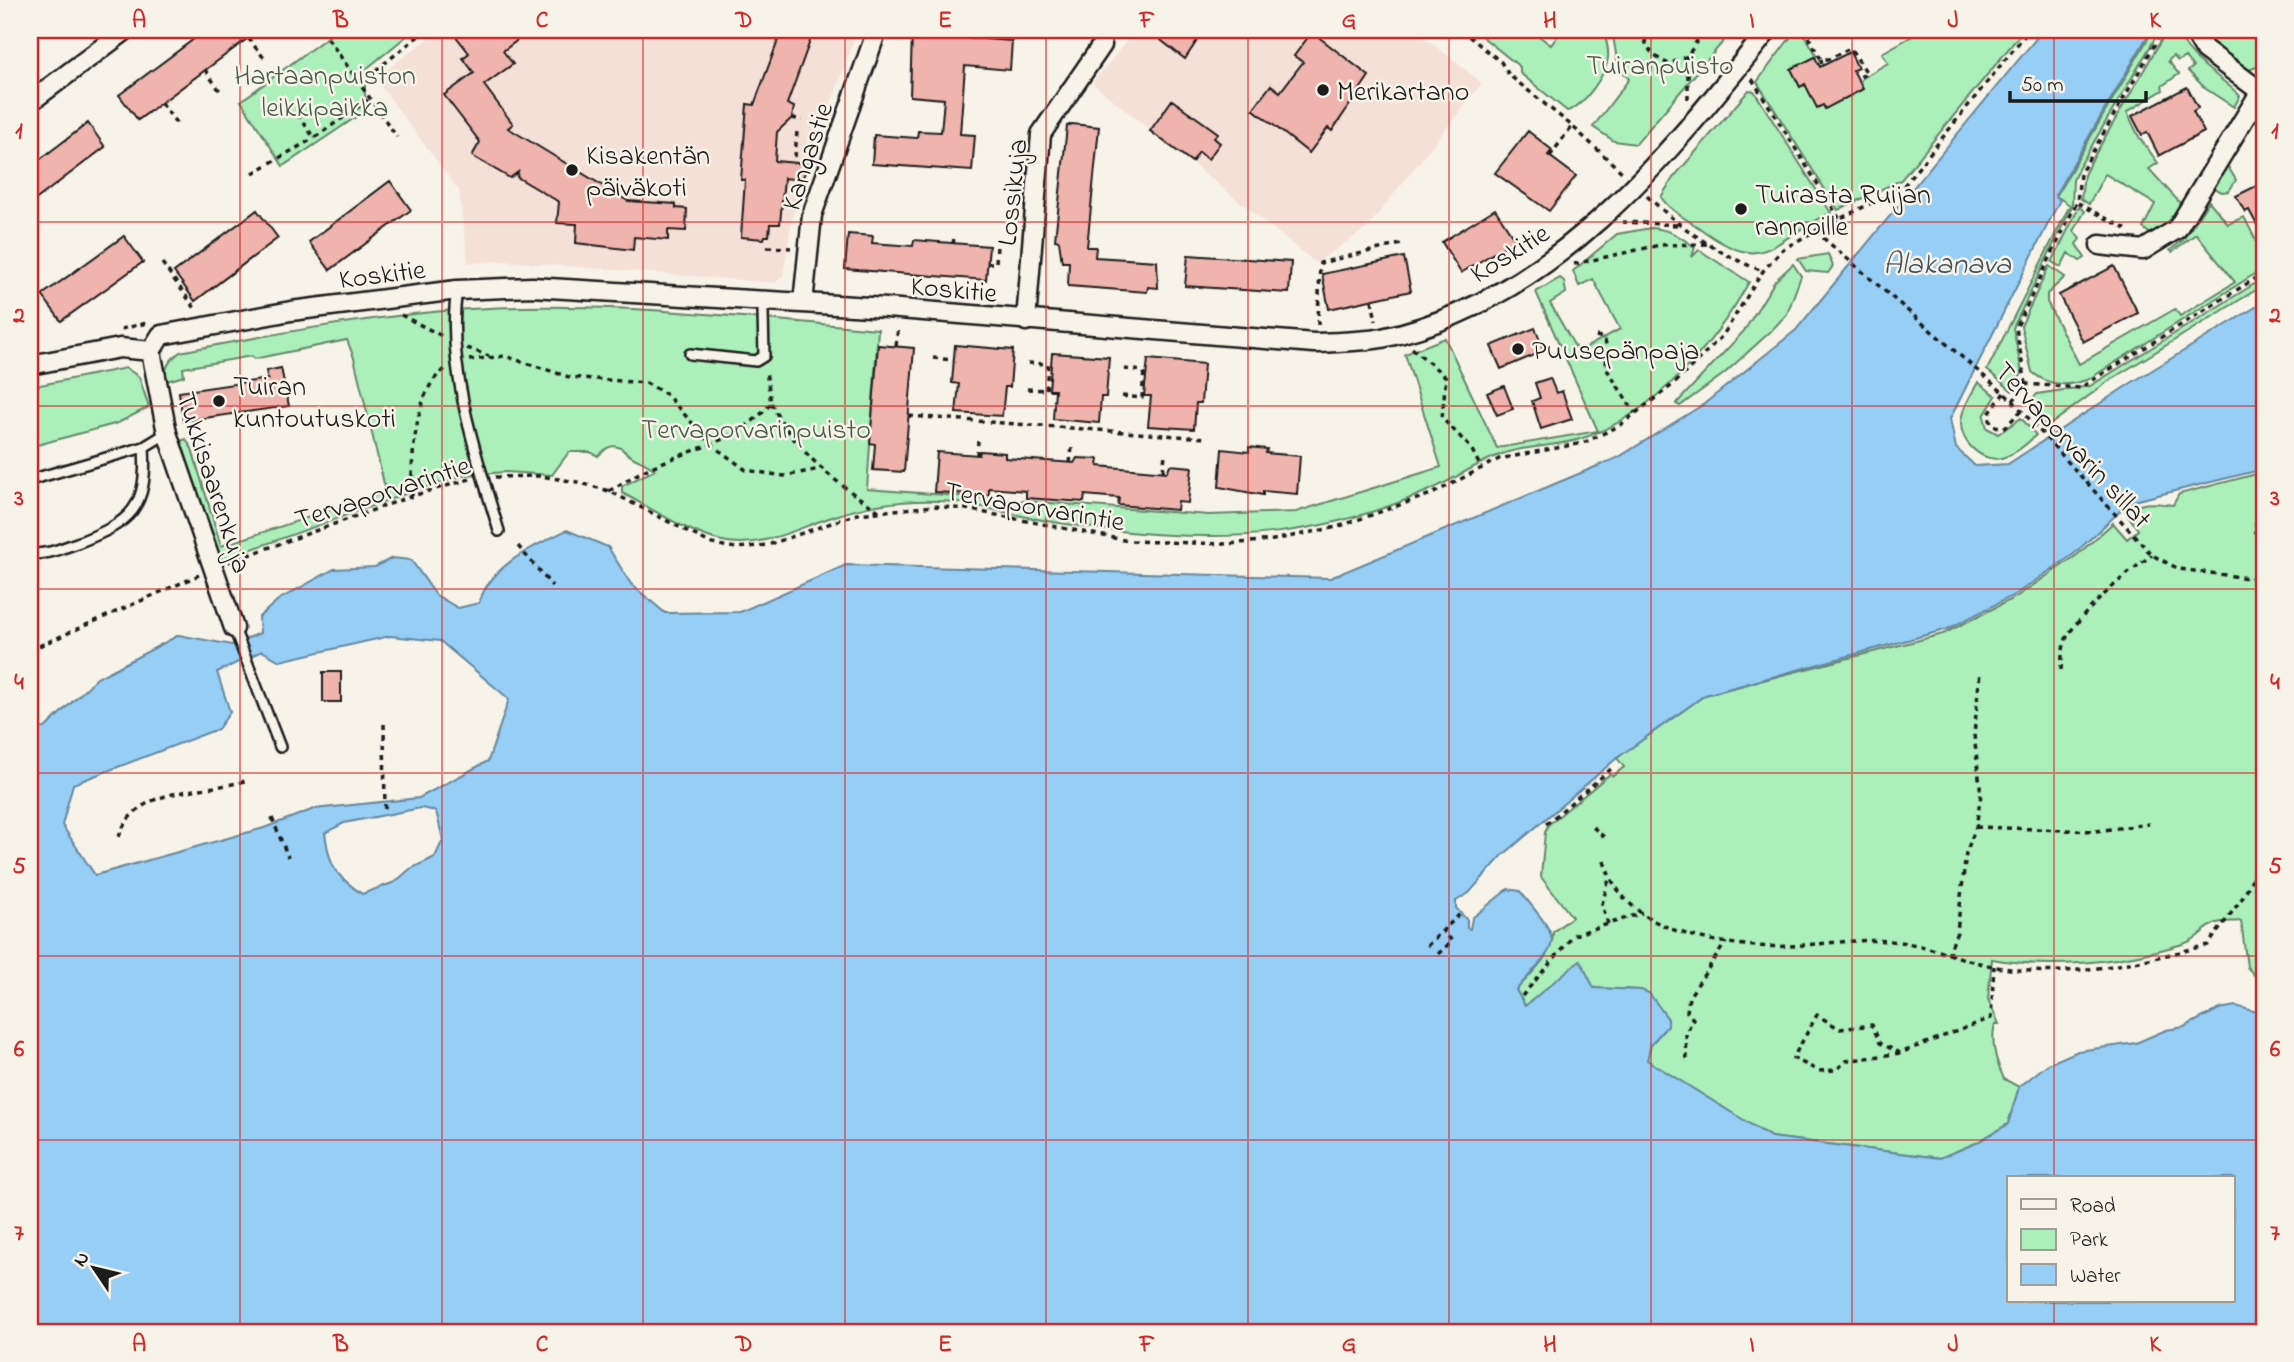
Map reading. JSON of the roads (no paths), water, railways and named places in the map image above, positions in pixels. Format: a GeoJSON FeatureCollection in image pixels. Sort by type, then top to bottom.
{"type":"FeatureCollection","features":[{"type":"Feature","properties":{"kind":"street"},"geometry":{"type":"LineString","coordinates":[[30,102],[126,30]]}},
{"type":"Feature","properties":{"kind":"street","name":"Kangastie"},"geometry":{"type":"LineString","coordinates":[[803,303],[812,215],[877,30]]}},
{"type":"Feature","properties":{"kind":"street","name":"Koskitie"},"geometry":{"type":"LineString","coordinates":[[151,351],[161,335],[176,331],[291,312],[457,290],[585,289],[803,303],[1314,343],[1380,338],[1440,320],[1513,284],[1554,258],[1636,186],[1768,30]]}},
{"type":"Feature","properties":{"kind":"street"},"geometry":{"type":"LineString","coordinates":[[2100,245],[2143,250],[2177,229],[2262,89],[2204,48],[2193,30]]}},
{"type":"Feature","properties":{"kind":"street","name":"Lossikuja"},"geometry":{"type":"LineString","coordinates":[[1026,321],[1041,134],[1102,45]]}},
{"type":"Feature","properties":{"kind":"street"},"geometry":{"type":"LineString","coordinates":[[30,365],[120,348],[151,351]]}},
{"type":"Feature","properties":{"kind":"street","name":"Tukkisaarenkuja"},"geometry":{"type":"LineString","coordinates":[[151,351],[167,433],[234,628]]}},
{"type":"Feature","properties":{"kind":"lane"},"geometry":{"type":"LineString","coordinates":[[457,290],[453,316],[459,363],[483,477],[499,531]]}},
{"type":"Feature","properties":{"kind":"lane"},"geometry":{"type":"LineString","coordinates":[[690,354],[756,361],[764,356],[763,311]]}},
{"type":"Feature","properties":{"kind":"lane"},"geometry":{"type":"LineString","coordinates":[[30,480],[144,447],[167,433]]}},
{"type":"Feature","properties":{"kind":"lane"},"geometry":{"type":"LineString","coordinates":[[30,553],[53,552],[122,523],[137,507],[144,492],[144,447]]}},
{"type":"Feature","properties":{"kind":"lane"},"geometry":{"type":"LineString","coordinates":[[234,628],[280,747]]}},
{"type":"Feature","properties":{"kind":"water","name":"Alakanava"},"geometry":{"type":"Polygon","coordinates":[[[2043,30],[2151,30],[2055,195],[2060,200],[1950,419],[1956,448],[1975,466],[2008,464],[2131,383],[2264,302],[2264,469],[2130,502],[2074,554],[2016,594],[1948,629],[1705,695],[1617,758],[1502,856],[1469,893],[1456,901],[1456,908],[1467,920],[1467,928],[1470,929],[1472,918],[1508,889],[1520,891],[1544,922],[1552,942],[1542,960],[1516,990],[1525,1006],[1580,960],[1594,988],[1641,990],[1649,993],[1668,1019],[1668,1025],[1651,1044],[1647,1060],[1771,1137],[1940,1158],[1976,1143],[2008,1124],[2019,1087],[2048,1064],[2078,1051],[2136,1043],[2166,1030],[2184,1027],[2219,1009],[2236,1006],[2264,1014],[2264,1332],[30,1332],[30,729],[45,728],[97,678],[179,635],[232,645],[260,633],[259,617],[278,600],[334,569],[375,567],[392,558],[411,560],[436,595],[458,608],[479,603],[493,578],[503,568],[527,550],[567,530],[608,547],[631,584],[665,613],[740,612],[846,565],[1330,578],[1619,457],[1704,404],[1796,330],[2043,30]],[[390,636],[280,661],[262,651],[217,672],[230,712],[218,729],[73,784],[62,825],[95,875],[264,828],[314,809],[419,798],[488,761],[509,699],[440,641],[390,636]],[[421,808],[344,823],[325,833],[329,854],[339,875],[362,894],[395,882],[410,869],[435,857],[443,840],[436,811],[421,808]]]}},
{"type":"Feature","properties":{"kind":"place","name":"Merikartano"},"geometry":{"type":"Point","coordinates":[1323,90]}},
{"type":"Feature","properties":{"kind":"place","name":"Kisakentän päiväkoti"},"geometry":{"type":"Point","coordinates":[572,170]}},
{"type":"Feature","properties":{"kind":"place","name":"Tuirasta Ruijan rannoille"},"geometry":{"type":"Point","coordinates":[1741,209]}},
{"type":"Feature","properties":{"kind":"place","name":"Puusepänpaja"},"geometry":{"type":"Point","coordinates":[1518,349]}},
{"type":"Feature","properties":{"kind":"place","name":"Tuiran kuntoutuskoti"},"geometry":{"type":"Point","coordinates":[219,401]}},
{"type":"Feature","properties":{"kind":"park label","name":"Tuiranpuisto"},"geometry":{"type":"Point","coordinates":[1660,64]}},
{"type":"Feature","properties":{"kind":"park label","name":"Hartaanpuiston leikkipaikka"},"geometry":{"type":"Point","coordinates":[325,90]}},
{"type":"Feature","properties":{"kind":"park label","name":"Tervaporvarinpuisto"},"geometry":{"type":"Point","coordinates":[756,428]}}]}
